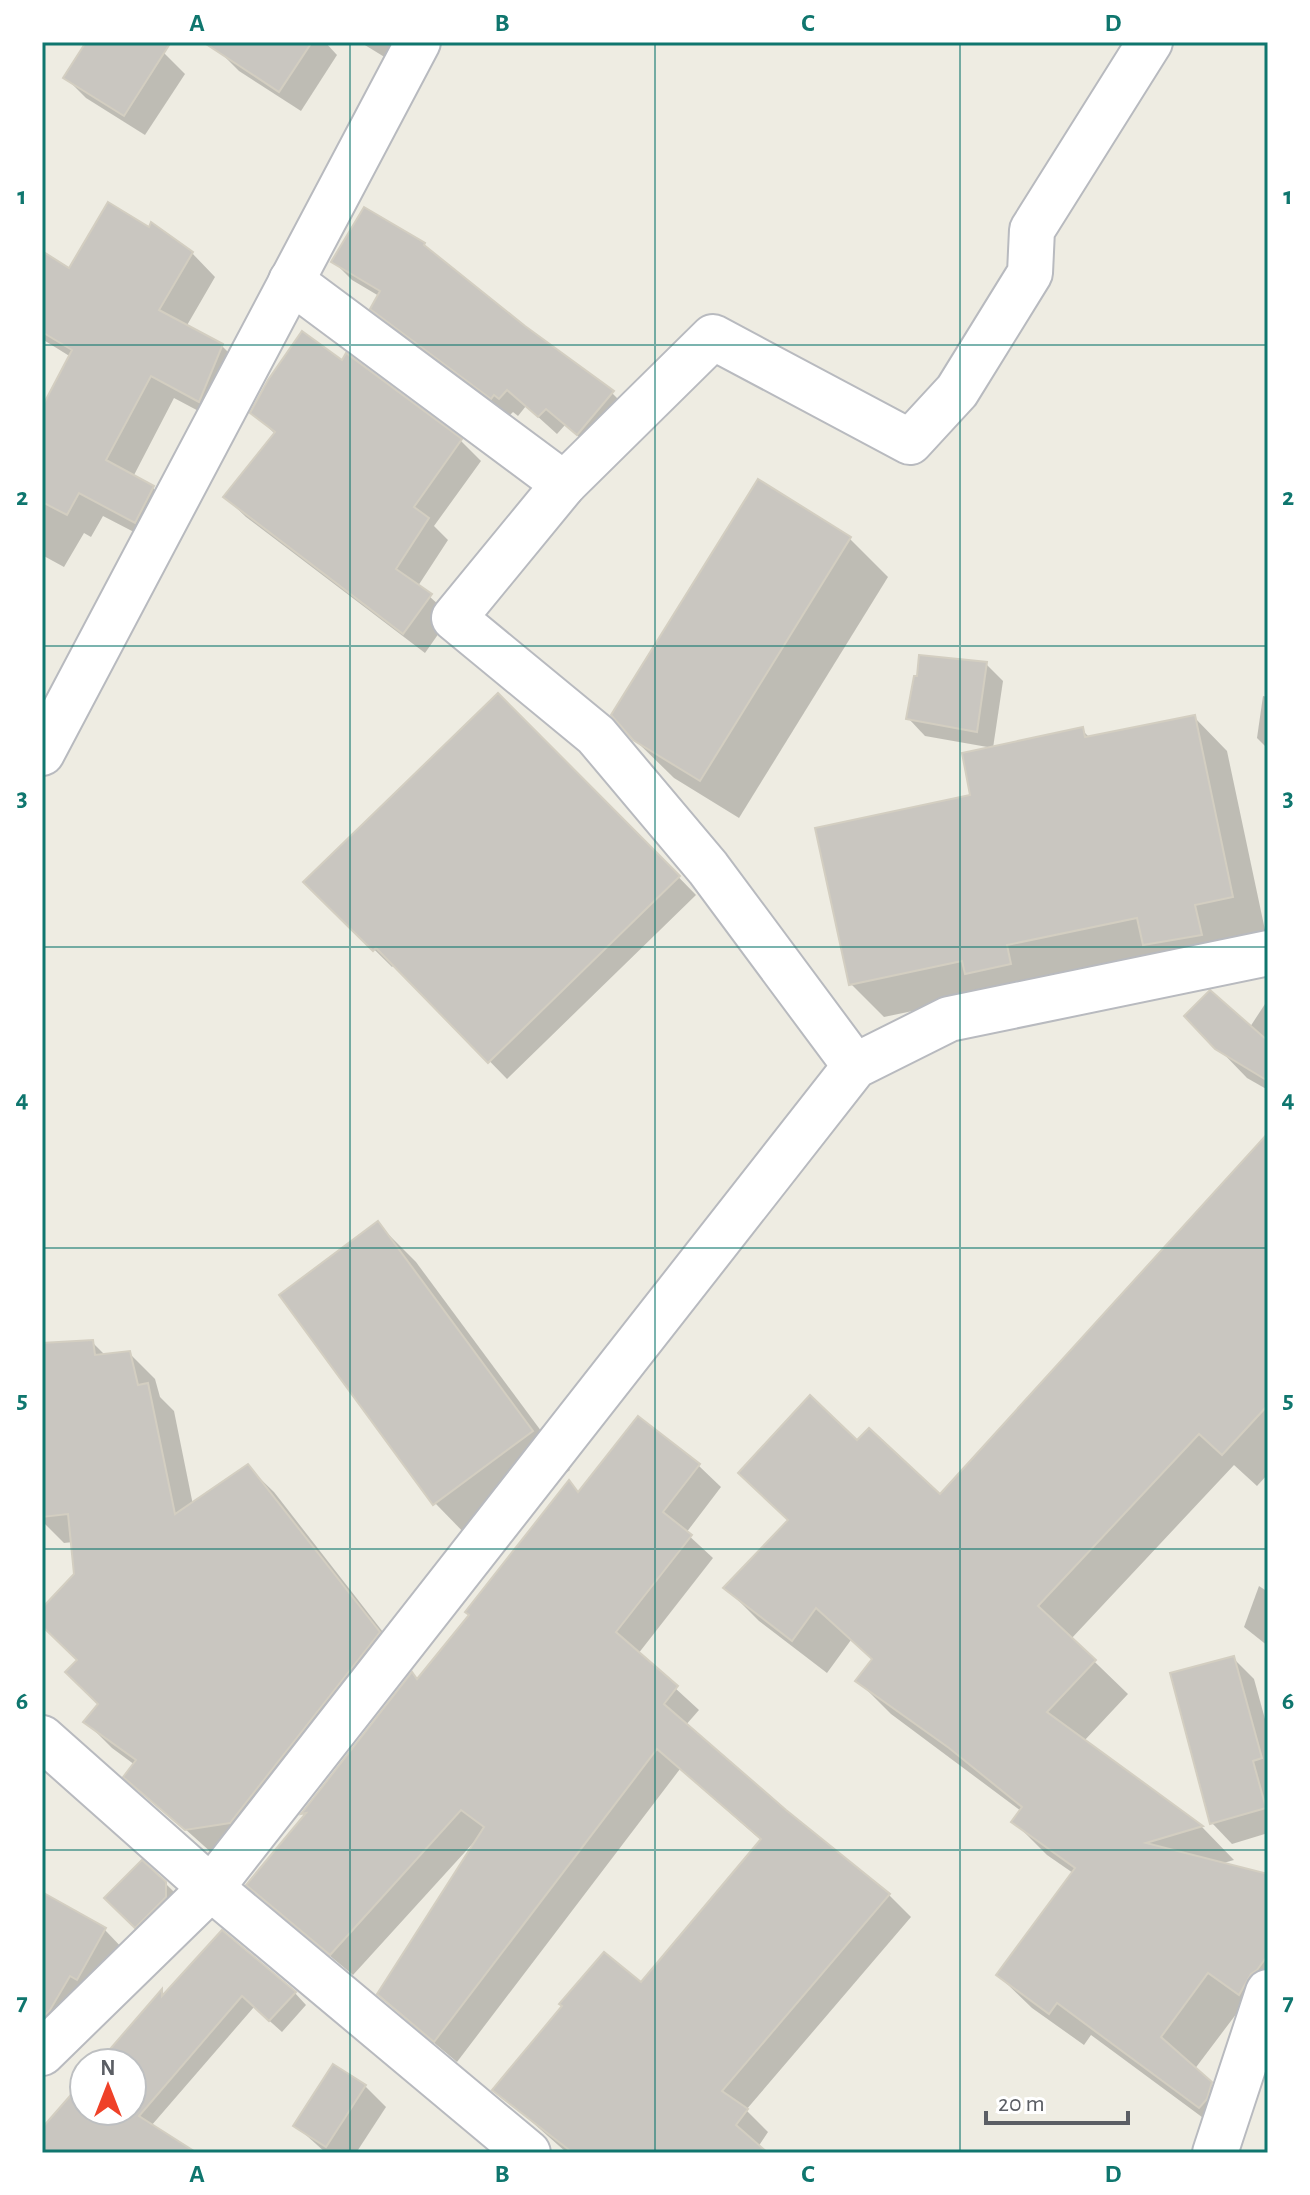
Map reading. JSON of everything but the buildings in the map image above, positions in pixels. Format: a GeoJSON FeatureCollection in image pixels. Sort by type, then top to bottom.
{"type":"FeatureCollection","features":[{"type":"Feature","properties":{"kind":"street"},"geometry":{"type":"LineString","coordinates":[[42,753],[418,42]]}},
{"type":"Feature","properties":{"kind":"street"},"geometry":{"type":"LineString","coordinates":[[855,1066],[708,868],[596,735],[454,618],[564,484],[713,337],[910,442],[957,391],[1030,273],[1032,230],[1150,42]]}},
{"type":"Feature","properties":{"kind":"street"},"geometry":{"type":"LineString","coordinates":[[291,281],[564,484]]}},
{"type":"Feature","properties":{"kind":"street"},"geometry":{"type":"LineString","coordinates":[[42,2053],[211,1888],[855,1066],[949,1019],[1268,953]]}},
{"type":"Feature","properties":{"kind":"street"},"geometry":{"type":"LineString","coordinates":[[42,1738],[211,1888],[528,2153]]}},
{"type":"Feature","properties":{"kind":"street"},"geometry":{"type":"LineString","coordinates":[[1215,2153],[1268,1992]]}}]}
